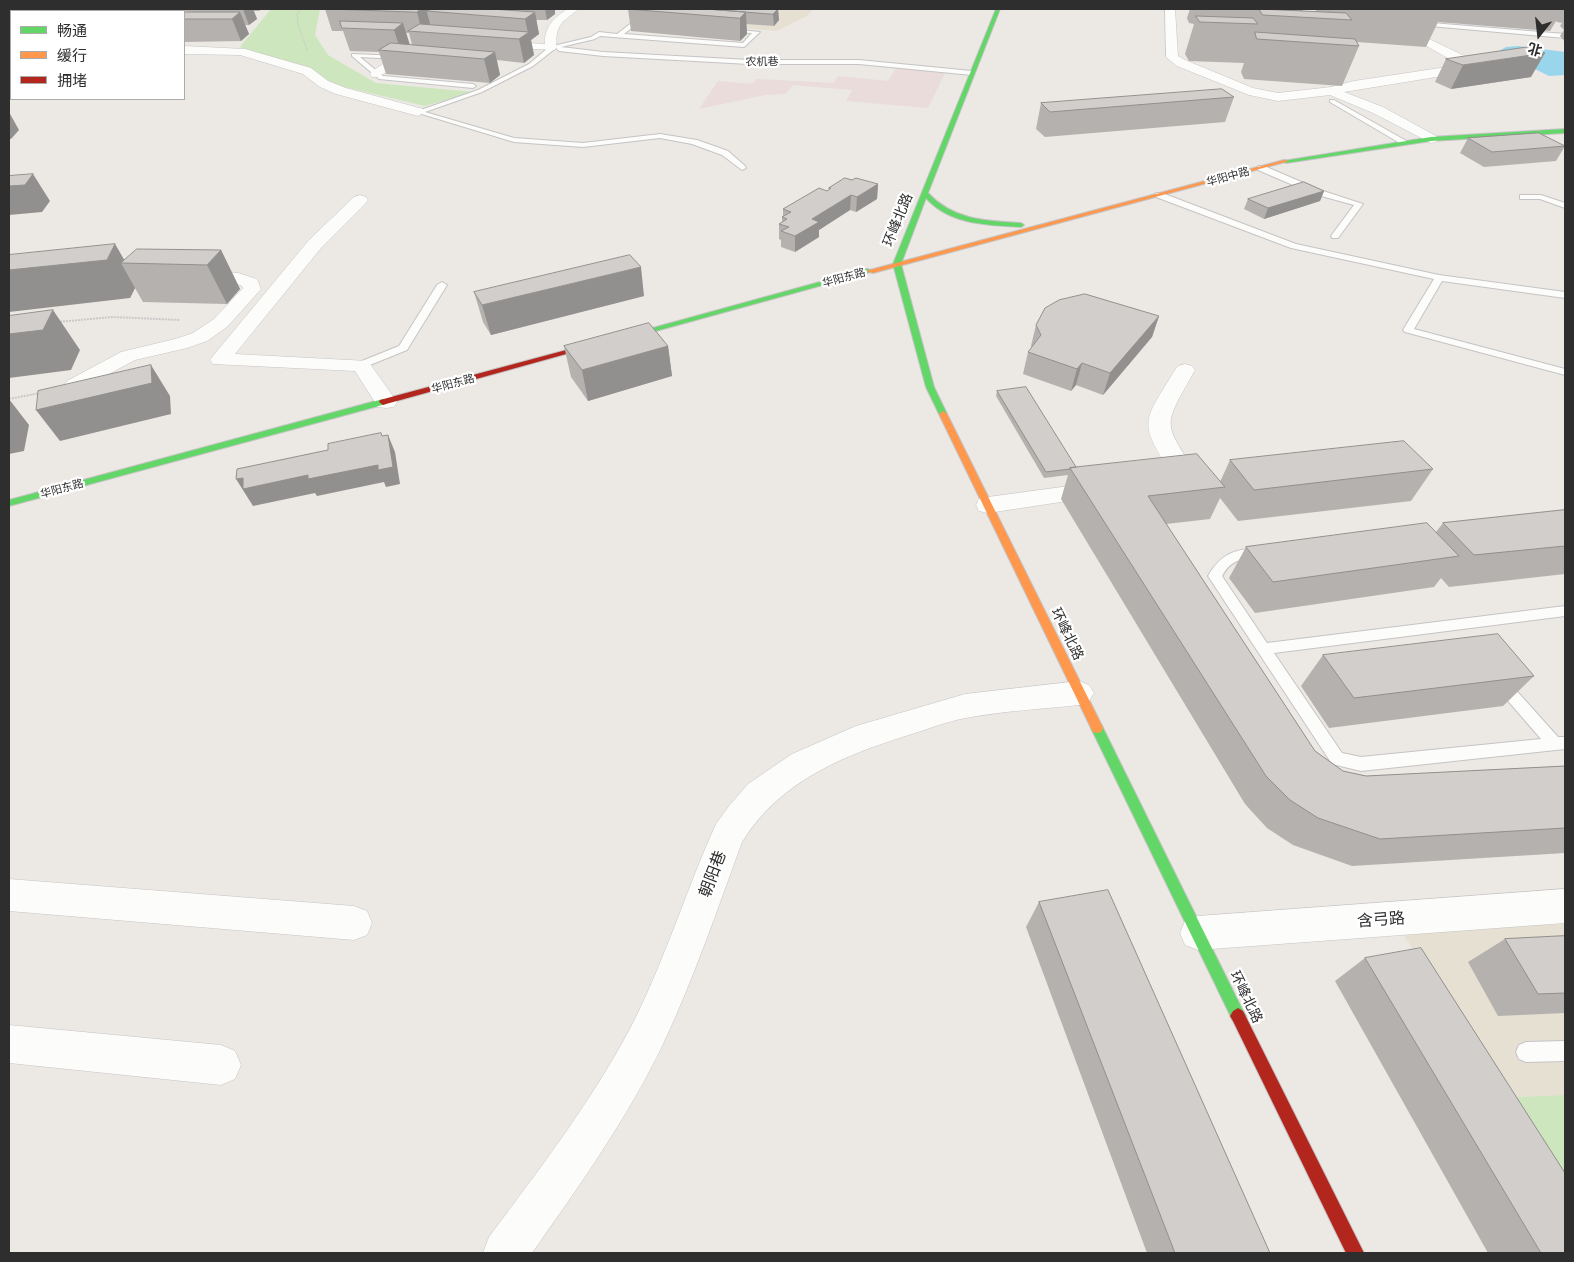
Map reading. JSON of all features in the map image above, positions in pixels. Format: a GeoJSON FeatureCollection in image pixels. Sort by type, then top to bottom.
{"type":"FeatureCollection","features":[{"type":"Feature","properties":{"kind":"main road","name":"环峰北路"},"geometry":{"type":"LineString","coordinates":[[998,9],[897,264],[930,387],[1355,1253]]}},
{"type":"Feature","properties":{"kind":"main road","name":"华阳中路"},"geometry":{"type":"LineString","coordinates":[[897,264],[1261,168],[1325,154],[1431,139],[1565,131]]}},
{"type":"Feature","properties":{"kind":"main road"},"geometry":{"type":"LineString","coordinates":[[925,192],[934,204],[957,216],[1002,224],[1042,226]]}},
{"type":"Feature","properties":{"kind":"main road","name":"华阳东路"},"geometry":{"type":"LineString","coordinates":[[9,502],[897,264]]}},
{"type":"Feature","properties":{"kind":"street"},"geometry":{"type":"LineString","coordinates":[[376,74],[402,57],[444,19],[461,9]]}},
{"type":"Feature","properties":{"kind":"street"},"geometry":{"type":"LineString","coordinates":[[484,43],[551,48],[550,36],[554,24],[573,9]]}},
{"type":"Feature","properties":{"kind":"street"},"geometry":{"type":"LineString","coordinates":[[1170,9],[1172,57],[1181,64],[1261,94],[1278,97],[1332,96],[1378,110],[1431,139]]}},
{"type":"Feature","properties":{"kind":"street"},"geometry":{"type":"LineString","coordinates":[[1332,96],[1354,85],[1461,69],[1466,66],[1464,61],[1425,41],[1414,30],[1387,25]]}},
{"type":"Feature","properties":{"kind":"street"},"geometry":{"type":"LineString","coordinates":[[424,37],[445,40]]}},
{"type":"Feature","properties":{"kind":"street"},"geometry":{"type":"LineString","coordinates":[[185,50],[241,51],[307,71],[324,84],[341,91],[418,112]]}},
{"type":"Feature","properties":{"kind":"street"},"geometry":{"type":"LineString","coordinates":[[360,200],[315,244],[220,360],[361,364],[386,402]]}},
{"type":"Feature","properties":{"kind":"street"},"geometry":{"type":"LineString","coordinates":[[74,385],[105,366],[129,356],[189,342],[208,333],[222,322],[252,289],[251,283],[238,278],[212,275],[179,276]]}},
{"type":"Feature","properties":{"kind":"street"},"geometry":{"type":"LineString","coordinates":[[1159,481],[1187,477],[1164,441],[1159,428],[1159,417],[1185,370]]}},
{"type":"Feature","properties":{"kind":"street"},"geometry":{"type":"LineString","coordinates":[[988,505],[1121,486]]}},
{"type":"Feature","properties":{"kind":"street","name":"朝阳巷"},"geometry":{"type":"LineString","coordinates":[[505,1253],[577,1152],[635,1059],[662,1006],[728,835],[740,816],[758,794],[802,763],[867,735],[965,706],[1079,693]]}},
{"type":"Feature","properties":{"kind":"street"},"geometry":{"type":"LineString","coordinates":[[9,895],[354,923]]}},
{"type":"Feature","properties":{"kind":"street","name":"含弓路"},"geometry":{"type":"LineString","coordinates":[[1198,934],[1565,906]]}},
{"type":"Feature","properties":{"kind":"street"},"geometry":{"type":"LineString","coordinates":[[9,1044],[221,1065]]}},
{"type":"Feature","properties":{"kind":"lane"},"geometry":{"type":"LineString","coordinates":[[138,10],[155,9]]}},
{"type":"Feature","properties":{"kind":"lane"},"geometry":{"type":"LineString","coordinates":[[619,35],[634,23],[653,24]]}},
{"type":"Feature","properties":{"kind":"lane"},"geometry":{"type":"LineString","coordinates":[[1432,25],[1564,36]]}},
{"type":"Feature","properties":{"kind":"lane"},"geometry":{"type":"LineString","coordinates":[[418,112],[480,91],[531,65],[551,48],[593,38],[599,34],[744,44],[757,32],[719,29]]}},
{"type":"Feature","properties":{"kind":"lane"},"geometry":{"type":"LineString","coordinates":[[1556,29],[1564,36]]}},
{"type":"Feature","properties":{"kind":"lane","name":"农机巷"},"geometry":{"type":"LineString","coordinates":[[551,48],[603,54],[749,62],[860,62],[972,73]]}},
{"type":"Feature","properties":{"kind":"lane"},"geometry":{"type":"LineString","coordinates":[[402,57],[354,56],[381,78],[473,86]]}},
{"type":"Feature","properties":{"kind":"lane"},"geometry":{"type":"LineString","coordinates":[[1332,96],[1406,143]]}},
{"type":"Feature","properties":{"kind":"lane"},"geometry":{"type":"LineString","coordinates":[[418,112],[514,140],[583,145],[660,136],[686,140],[725,153],[742,168]]}},
{"type":"Feature","properties":{"kind":"lane"},"geometry":{"type":"LineString","coordinates":[[1261,168],[1318,192],[1359,204],[1335,236]]}},
{"type":"Feature","properties":{"kind":"lane"},"geometry":{"type":"LineString","coordinates":[[1159,195],[1294,246],[1439,278],[1565,295]]}},
{"type":"Feature","properties":{"kind":"lane"},"geometry":{"type":"LineString","coordinates":[[1522,197],[1542,197],[1565,206]]}},
{"type":"Feature","properties":{"kind":"lane"},"geometry":{"type":"LineString","coordinates":[[1439,278],[1408,330],[1565,372]]}},
{"type":"Feature","properties":{"kind":"lane"},"geometry":{"type":"LineString","coordinates":[[361,364],[403,348],[442,285]]}},
{"type":"Feature","properties":{"kind":"lane"},"geometry":{"type":"LineString","coordinates":[[1274,549],[1235,555],[1222,563],[1215,576],[1337,759],[1361,764],[1560,743]]}},
{"type":"Feature","properties":{"kind":"lane"},"geometry":{"type":"LineString","coordinates":[[1263,649],[1565,611]]}},
{"type":"Feature","properties":{"kind":"lane"},"geometry":{"type":"LineString","coordinates":[[1450,625],[1463,640]]}},
{"type":"Feature","properties":{"kind":"lane"},"geometry":{"type":"LineString","coordinates":[[1489,670],[1560,743]]}},
{"type":"Feature","properties":{"kind":"lane"},"geometry":{"type":"LineString","coordinates":[[1526,1052],[1565,1051]]}},
{"type":"Feature","properties":{"kind":"path"},"geometry":{"type":"LineString","coordinates":[[56,322],[113,316],[222,322]]}},
{"type":"Feature","properties":{"kind":"path"},"geometry":{"type":"LineString","coordinates":[[9,399],[74,385]]}},
{"type":"Feature","properties":{"kind":"shaded area"},"geometry":{"type":"Polygon","coordinates":[[[623,9],[813,9],[807,16],[777,31],[640,20],[650,11],[623,9]]]}},
{"type":"Feature","properties":{"kind":"shaded area"},"geometry":{"type":"Polygon","coordinates":[[[896,68],[945,73],[928,108],[846,101],[852,90],[793,85],[786,94],[765,95],[699,109],[718,81],[752,84],[757,79],[834,83],[838,76],[888,81],[896,68]]]}},
{"type":"Feature","properties":{"kind":"shaded area"},"geometry":{"type":"Polygon","coordinates":[[[1565,924],[1565,1201],[1401,930],[1565,924]]]}},
{"type":"Feature","properties":{"kind":"green space"},"geometry":{"type":"Polygon","coordinates":[[[271,9],[320,9],[315,35],[328,55],[376,83],[474,92],[425,106],[336,85],[311,70],[240,47],[271,9]]]}},
{"type":"Feature","properties":{"kind":"green space"},"geometry":{"type":"Polygon","coordinates":[[[1565,1095],[1565,1201],[1499,1098],[1565,1095]]]}},
{"type":"Feature","properties":{"kind":"water"},"geometry":{"type":"Polygon","coordinates":[[[1518,46],[1565,52],[1565,75],[1549,76],[1499,51],[1506,47],[1518,46]]]}},
{"type":"Feature","properties":{"kind":"building"},"geometry":{"type":"Polygon","coordinates":[[[330,9],[421,9],[417,12],[330,9]]]}},
{"type":"Feature","properties":{"kind":"building"},"geometry":{"type":"Polygon","coordinates":[[[432,9],[490,9],[535,12],[525,19],[427,11],[432,9]]]}},
{"type":"Feature","properties":{"kind":"building"},"geometry":{"type":"Polygon","coordinates":[[[628,9],[706,9],[746,12],[740,18],[628,9]]]}},
{"type":"Feature","properties":{"kind":"building"},"geometry":{"type":"Polygon","coordinates":[[[706,9],[778,9],[773,14],[706,9]]]}},
{"type":"Feature","properties":{"kind":"building"},"geometry":{"type":"Polygon","coordinates":[[[1259,9],[1346,13],[1352,20],[1263,15],[1259,9]]]}},
{"type":"Feature","properties":{"kind":"building"},"geometry":{"type":"Polygon","coordinates":[[[185,12],[240,12],[232,19],[185,19],[185,12]]]}},
{"type":"Feature","properties":{"kind":"building"},"geometry":{"type":"Polygon","coordinates":[[[1196,16],[1253,18],[1258,24],[1200,22],[1196,16]]]}},
{"type":"Feature","properties":{"kind":"building"},"geometry":{"type":"Polygon","coordinates":[[[340,21],[403,23],[394,30],[342,28],[340,21]]]}},
{"type":"Feature","properties":{"kind":"building"},"geometry":{"type":"Polygon","coordinates":[[[420,24],[529,32],[519,39],[408,31],[420,24]]]}},
{"type":"Feature","properties":{"kind":"building"},"geometry":{"type":"Polygon","coordinates":[[[1255,32],[1355,39],[1359,46],[1257,39],[1255,32]]]}},
{"type":"Feature","properties":{"kind":"building"},"geometry":{"type":"Polygon","coordinates":[[[391,43],[495,52],[484,59],[379,50],[391,43]]]}},
{"type":"Feature","properties":{"kind":"building"},"geometry":{"type":"Polygon","coordinates":[[[1528,47],[1545,53],[1463,65],[1446,59],[1528,47]]]}},
{"type":"Feature","properties":{"kind":"building"},"geometry":{"type":"Polygon","coordinates":[[[1222,89],[1234,97],[1050,112],[1041,103],[1222,89]]]}},
{"type":"Feature","properties":{"kind":"building"},"geometry":{"type":"Polygon","coordinates":[[[1539,133],[1565,146],[1492,152],[1468,138],[1539,133]]]}},
{"type":"Feature","properties":{"kind":"building"},"geometry":{"type":"Polygon","coordinates":[[[33,174],[25,185],[9,186],[9,176],[33,174]]]}},
{"type":"Feature","properties":{"kind":"building"},"geometry":{"type":"Polygon","coordinates":[[[845,178],[852,180],[856,178],[878,184],[857,197],[851,195],[812,219],[819,222],[795,236],[781,231],[789,227],[779,224],[787,219],[782,217],[791,212],[783,209],[819,188],[827,191],[845,178]]]}},
{"type":"Feature","properties":{"kind":"building"},"geometry":{"type":"Polygon","coordinates":[[[1304,182],[1324,191],[1268,208],[1248,199],[1304,182]]]}},
{"type":"Feature","properties":{"kind":"building"},"geometry":{"type":"Polygon","coordinates":[[[115,244],[107,260],[9,270],[9,255],[115,244]]]}},
{"type":"Feature","properties":{"kind":"building"},"geometry":{"type":"Polygon","coordinates":[[[137,249],[221,250],[207,265],[121,263],[137,249]]]}},
{"type":"Feature","properties":{"kind":"building"},"geometry":{"type":"Polygon","coordinates":[[[630,255],[641,267],[482,305],[474,292],[630,255]]]}},
{"type":"Feature","properties":{"kind":"building"},"geometry":{"type":"Polygon","coordinates":[[[1085,294],[1159,316],[1110,373],[1082,363],[1077,369],[1028,352],[1041,335],[1036,325],[1045,308],[1059,300],[1085,294]]]}},
{"type":"Feature","properties":{"kind":"building"},"geometry":{"type":"Polygon","coordinates":[[[53,310],[43,330],[9,334],[9,316],[53,310]]]}},
{"type":"Feature","properties":{"kind":"building"},"geometry":{"type":"Polygon","coordinates":[[[649,323],[668,346],[582,370],[564,346],[649,323]]]}},
{"type":"Feature","properties":{"kind":"building"},"geometry":{"type":"Polygon","coordinates":[[[151,365],[152,383],[36,410],[38,391],[151,365]]]}},
{"type":"Feature","properties":{"kind":"building"},"geometry":{"type":"Polygon","coordinates":[[[1026,387],[1076,467],[1046,472],[997,391],[1026,387]]]}},
{"type":"Feature","properties":{"kind":"building"},"geometry":{"type":"Polygon","coordinates":[[[381,433],[382,436],[388,435],[393,467],[378,470],[378,465],[308,479],[308,475],[243,489],[243,478],[236,479],[237,469],[328,450],[328,444],[381,433]]]}},
{"type":"Feature","properties":{"kind":"building"},"geometry":{"type":"Polygon","coordinates":[[[1404,441],[1433,469],[1254,490],[1230,460],[1404,441]]]}},
{"type":"Feature","properties":{"kind":"building"},"geometry":{"type":"Polygon","coordinates":[[[1197,454],[1225,487],[1148,496],[1315,751],[1343,771],[1366,776],[1565,766],[1565,828],[1380,839],[1318,818],[1290,800],[1266,776],[1070,468],[1197,454]]]}},
{"type":"Feature","properties":{"kind":"building"},"geometry":{"type":"Polygon","coordinates":[[[1565,510],[1565,546],[1474,555],[1443,523],[1565,510]]]}},
{"type":"Feature","properties":{"kind":"building"},"geometry":{"type":"Polygon","coordinates":[[[1427,523],[1459,556],[1273,582],[1246,547],[1427,523]]]}},
{"type":"Feature","properties":{"kind":"building"},"geometry":{"type":"Polygon","coordinates":[[[1498,634],[1534,676],[1354,698],[1323,655],[1498,634]]]}},
{"type":"Feature","properties":{"kind":"building"},"geometry":{"type":"Polygon","coordinates":[[[1108,890],[1270,1253],[1175,1253],[1039,902],[1108,890]]]}},
{"type":"Feature","properties":{"kind":"building"},"geometry":{"type":"Polygon","coordinates":[[[1565,936],[1565,993],[1538,994],[1505,939],[1565,936]]]}},
{"type":"Feature","properties":{"kind":"building"},"geometry":{"type":"Polygon","coordinates":[[[1421,948],[1565,1173],[1565,1253],[1541,1253],[1365,958],[1421,948]]]}},
{"type":"Feature","properties":{"kind":"traffic: fast"},"geometry":{"type":"LineString","coordinates":[[943,414],[930,387],[897,264],[998,9]]}},
{"type":"Feature","properties":{"kind":"traffic: fast"},"geometry":{"type":"LineString","coordinates":[[1286,161],[1431,139],[1565,131]]}},
{"type":"Feature","properties":{"kind":"traffic: fast"},"geometry":{"type":"LineString","coordinates":[[925,193],[934,203],[956,216],[981,222],[1021,225]]}},
{"type":"Feature","properties":{"kind":"traffic: fast"},"geometry":{"type":"LineString","coordinates":[[573,351],[870,271]]}},
{"type":"Feature","properties":{"kind":"traffic: fast"},"geometry":{"type":"LineString","coordinates":[[9,503],[383,402]]}},
{"type":"Feature","properties":{"kind":"traffic: fast"},"geometry":{"type":"LineString","coordinates":[[1097,728],[1238,1016]]}},
{"type":"Feature","properties":{"kind":"traffic: slow"},"geometry":{"type":"LineString","coordinates":[[870,271],[1286,161]]}},
{"type":"Feature","properties":{"kind":"traffic: slow"},"geometry":{"type":"LineString","coordinates":[[943,414],[1097,728]]}},
{"type":"Feature","properties":{"kind":"traffic: jam"},"geometry":{"type":"LineString","coordinates":[[383,402],[573,351]]}},
{"type":"Feature","properties":{"kind":"traffic: jam"},"geometry":{"type":"LineString","coordinates":[[1238,1016],[1355,1253]]}}]}
